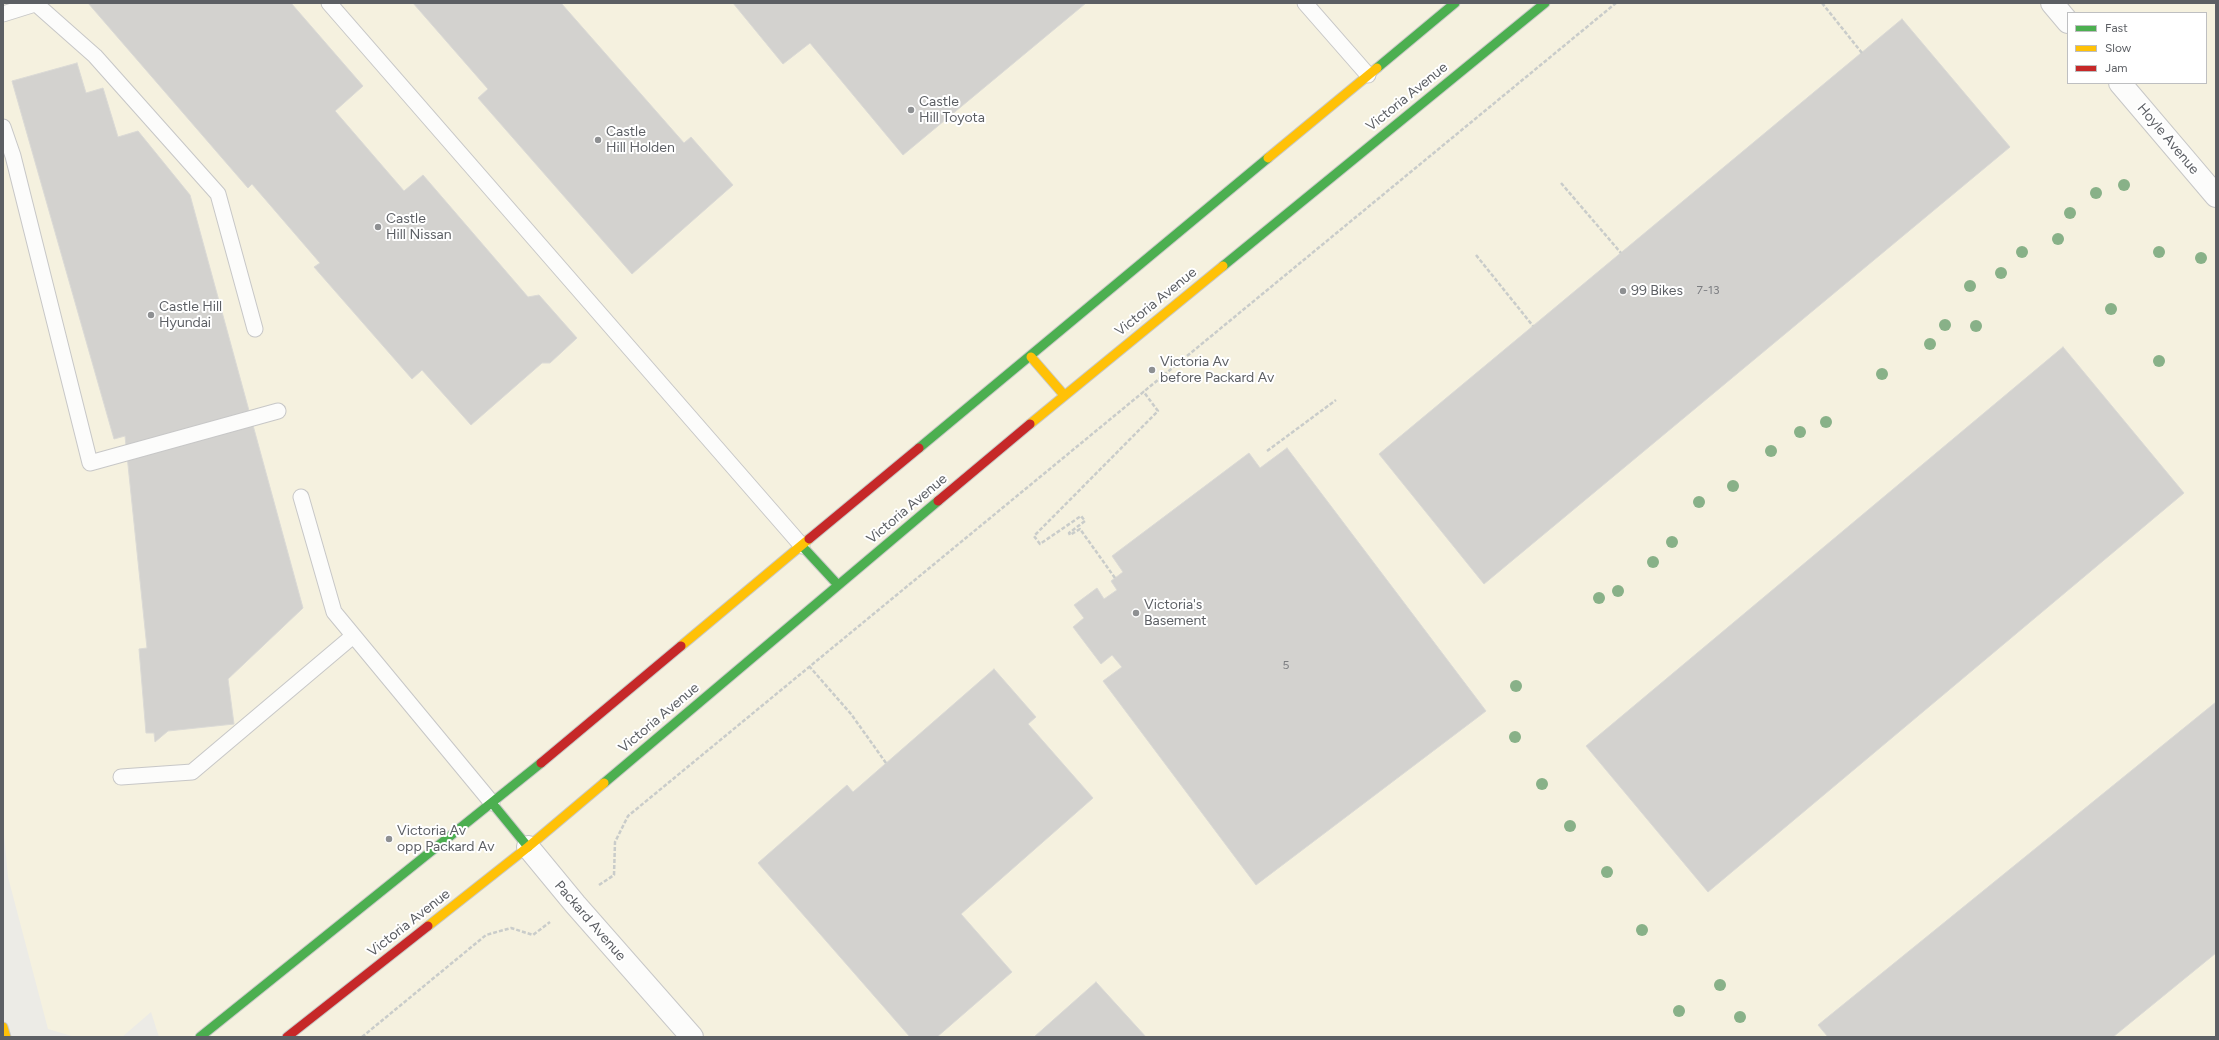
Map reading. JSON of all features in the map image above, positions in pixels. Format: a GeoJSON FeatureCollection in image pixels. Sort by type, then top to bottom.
{"type":"FeatureCollection","features":[{"type":"Feature","properties":{"kind":"main road"},"geometry":{"type":"LineString","coordinates":[[200,1037],[492,803],[1031,357],[1455,3]]}},
{"type":"Feature","properties":{"kind":"main road","name":"Victoria Avenue"},"geometry":{"type":"LineString","coordinates":[[287,1037],[528,847],[1064,395],[1545,3]]}},
{"type":"Feature","properties":{"kind":"main road"},"geometry":{"type":"LineString","coordinates":[[1031,357],[1064,395]]}},
{"type":"Feature","properties":{"kind":"main road"},"geometry":{"type":"LineString","coordinates":[[802,546],[838,585]]}},
{"type":"Feature","properties":{"kind":"main road","name":"Packard Avenue"},"geometry":{"type":"LineString","coordinates":[[492,803],[528,847]]}},
{"type":"Feature","properties":{"kind":"main road"},"geometry":{"type":"LineString","coordinates":[[3,1027],[6,1037]]}},
{"type":"Feature","properties":{"kind":"street"},"geometry":{"type":"LineString","coordinates":[[2052,3],[2067,21]]}},
{"type":"Feature","properties":{"kind":"street","name":"Hoyle Avenue"},"geometry":{"type":"LineString","coordinates":[[2121,84],[2216,196]]}},
{"type":"Feature","properties":{"kind":"street","name":"Packard Avenue"},"geometry":{"type":"LineString","coordinates":[[528,847],[575,904],[692,1037]]}},
{"type":"Feature","properties":{"kind":"lane"},"geometry":{"type":"LineString","coordinates":[[3,14],[35,3],[95,56],[218,194],[255,329]]}},
{"type":"Feature","properties":{"kind":"lane"},"geometry":{"type":"LineString","coordinates":[[329,3],[802,546]]}},
{"type":"Feature","properties":{"kind":"lane"},"geometry":{"type":"LineString","coordinates":[[1305,3],[1368,75]]}},
{"type":"Feature","properties":{"kind":"lane"},"geometry":{"type":"LineString","coordinates":[[3,127],[13,156],[90,463],[278,411]]}},
{"type":"Feature","properties":{"kind":"lane"},"geometry":{"type":"LineString","coordinates":[[301,497],[334,612],[492,803]]}},
{"type":"Feature","properties":{"kind":"lane"},"geometry":{"type":"LineString","coordinates":[[121,777],[192,772],[353,636]]}},
{"type":"Feature","properties":{"kind":"path"},"geometry":{"type":"LineString","coordinates":[[614,875],[615,842],[628,816],[1616,3]]}},
{"type":"Feature","properties":{"kind":"path"},"geometry":{"type":"LineString","coordinates":[[1822,3],[1862,53]]}},
{"type":"Feature","properties":{"kind":"path"},"geometry":{"type":"LineString","coordinates":[[1561,183],[1621,253]]}},
{"type":"Feature","properties":{"kind":"path"},"geometry":{"type":"LineString","coordinates":[[1476,255],[1533,326]]}},
{"type":"Feature","properties":{"kind":"path"},"geometry":{"type":"LineString","coordinates":[[1115,578],[1080,529],[1070,535],[1068,533],[1085,521],[1081,516],[1040,544],[1034,536],[1158,411],[1143,391]]}},
{"type":"Feature","properties":{"kind":"path"},"geometry":{"type":"LineString","coordinates":[[1267,451],[1336,400]]}},
{"type":"Feature","properties":{"kind":"path"},"geometry":{"type":"LineString","coordinates":[[809,666],[851,714],[886,763]]}},
{"type":"Feature","properties":{"kind":"path"},"geometry":{"type":"LineString","coordinates":[[362,1037],[486,935],[510,928],[533,935]]}},
{"type":"Feature","properties":{"kind":"shaded area"},"geometry":{"type":"Polygon","coordinates":[[[3,3],[2216,3],[2216,1037],[159,1037],[151,1012],[122,1037],[75,1037],[48,1029],[8,877],[3,824],[3,3]]]}},
{"type":"Feature","properties":{"kind":"building","name":"Castle Hill Nissan"},"geometry":{"type":"Polygon","coordinates":[[[88,3],[291,3],[363,86],[335,111],[404,191],[423,175],[528,297],[539,295],[577,338],[550,363],[542,363],[471,425],[422,370],[412,379],[314,267],[320,263],[252,184],[248,188],[88,3]]]}},
{"type":"Feature","properties":{"kind":"building","name":"Castle Hill Holden"},"geometry":{"type":"Polygon","coordinates":[[[413,3],[561,3],[684,143],[691,137],[733,185],[632,274],[478,98],[488,89],[413,3]]]}},
{"type":"Feature","properties":{"kind":"building","name":"Castle Hill Toyota"},"geometry":{"type":"Polygon","coordinates":[[[733,3],[1086,3],[903,155],[810,43],[783,64],[733,3]]]}},
{"type":"Feature","properties":{"kind":"building"},"geometry":{"type":"Polygon","coordinates":[[[1902,19],[2010,147],[1484,584],[1379,454],[1902,19]]]}},
{"type":"Feature","properties":{"kind":"building","name":"Castle Hill Hyundai"},"geometry":{"type":"Polygon","coordinates":[[[77,63],[86,93],[103,88],[118,137],[138,131],[190,195],[303,608],[228,679],[234,724],[168,731],[155,742],[154,733],[146,733],[139,649],[147,648],[125,436],[114,439],[12,81],[77,63]]]}},
{"type":"Feature","properties":{"kind":"building"},"geometry":{"type":"Polygon","coordinates":[[[2063,347],[2184,493],[1708,892],[1586,746],[2063,347]]]}},
{"type":"Feature","properties":{"kind":"building"},"geometry":{"type":"Polygon","coordinates":[[[1287,448],[1486,711],[1256,885],[1103,681],[1122,667],[1112,655],[1101,664],[1073,627],[1084,618],[1074,605],[1097,588],[1104,599],[1117,590],[1111,581],[1123,572],[1112,556],[1249,453],[1260,468],[1287,448]]]}},
{"type":"Feature","properties":{"kind":"building"},"geometry":{"type":"Polygon","coordinates":[[[994,669],[1036,717],[1028,724],[1093,798],[961,914],[1012,972],[937,1037],[910,1037],[758,863],[847,785],[853,792],[994,669]]]}},
{"type":"Feature","properties":{"kind":"building"},"geometry":{"type":"Polygon","coordinates":[[[2216,702],[2216,953],[2113,1037],[1828,1037],[1818,1025],[2216,702]]]}},
{"type":"Feature","properties":{"kind":"building"},"geometry":{"type":"Polygon","coordinates":[[[1096,982],[1146,1037],[1034,1037],[1096,982]]]}},
{"type":"Feature","properties":{"kind":"traffic: fast"},"geometry":{"type":"LineString","coordinates":[[1377,68],[1455,3]]}},
{"type":"Feature","properties":{"kind":"traffic: fast"},"geometry":{"type":"LineString","coordinates":[[1223,266],[1545,3]]}},
{"type":"Feature","properties":{"kind":"traffic: fast"},"geometry":{"type":"LineString","coordinates":[[919,448],[1268,158]]}},
{"type":"Feature","properties":{"kind":"traffic: fast"},"geometry":{"type":"LineString","coordinates":[[604,783],[938,501]]}},
{"type":"Feature","properties":{"kind":"traffic: fast"},"geometry":{"type":"LineString","coordinates":[[802,546],[838,585]]}},
{"type":"Feature","properties":{"kind":"traffic: fast"},"geometry":{"type":"LineString","coordinates":[[200,1037],[541,763]]}},
{"type":"Feature","properties":{"kind":"traffic: fast"},"geometry":{"type":"LineString","coordinates":[[492,803],[528,847]]}},
{"type":"Feature","properties":{"kind":"traffic: slow"},"geometry":{"type":"LineString","coordinates":[[1268,158],[1377,68]]}},
{"type":"Feature","properties":{"kind":"traffic: slow"},"geometry":{"type":"LineString","coordinates":[[1030,424],[1223,266]]}},
{"type":"Feature","properties":{"kind":"traffic: slow"},"geometry":{"type":"LineString","coordinates":[[1031,357],[1064,395]]}},
{"type":"Feature","properties":{"kind":"traffic: slow"},"geometry":{"type":"LineString","coordinates":[[681,646],[809,539]]}},
{"type":"Feature","properties":{"kind":"traffic: slow"},"geometry":{"type":"LineString","coordinates":[[428,926],[528,847],[604,783]]}},
{"type":"Feature","properties":{"kind":"traffic: slow"},"geometry":{"type":"LineString","coordinates":[[3,1027],[6,1037]]}},
{"type":"Feature","properties":{"kind":"traffic: jam"},"geometry":{"type":"LineString","coordinates":[[938,501],[1030,424]]}},
{"type":"Feature","properties":{"kind":"traffic: jam"},"geometry":{"type":"LineString","coordinates":[[809,539],[919,448]]}},
{"type":"Feature","properties":{"kind":"traffic: jam"},"geometry":{"type":"LineString","coordinates":[[541,763],[681,646]]}},
{"type":"Feature","properties":{"kind":"traffic: jam"},"geometry":{"type":"LineString","coordinates":[[287,1037],[428,926]]}},
{"type":"Feature","properties":{"kind":"place","name":"Castle Hill Toyota"},"geometry":{"type":"Point","coordinates":[911,110]}},
{"type":"Feature","properties":{"kind":"place","name":"Castle Hill Holden"},"geometry":{"type":"Point","coordinates":[598,140]}},
{"type":"Feature","properties":{"kind":"place","name":"Castle Hill Nissan"},"geometry":{"type":"Point","coordinates":[378,227]}},
{"type":"Feature","properties":{"kind":"place","name":"99 Bikes"},"geometry":{"type":"Point","coordinates":[1623,291]}},
{"type":"Feature","properties":{"kind":"place","name":"Castle Hill Hyundai"},"geometry":{"type":"Point","coordinates":[151,315]}},
{"type":"Feature","properties":{"kind":"place","name":"Victoria Av before Packard Av"},"geometry":{"type":"Point","coordinates":[1152,370]}},
{"type":"Feature","properties":{"kind":"place","name":"Victoria's Basement"},"geometry":{"type":"Point","coordinates":[1136,613]}},
{"type":"Feature","properties":{"kind":"place","name":"Victoria Av opp Packard Av"},"geometry":{"type":"Point","coordinates":[389,839]}}]}
